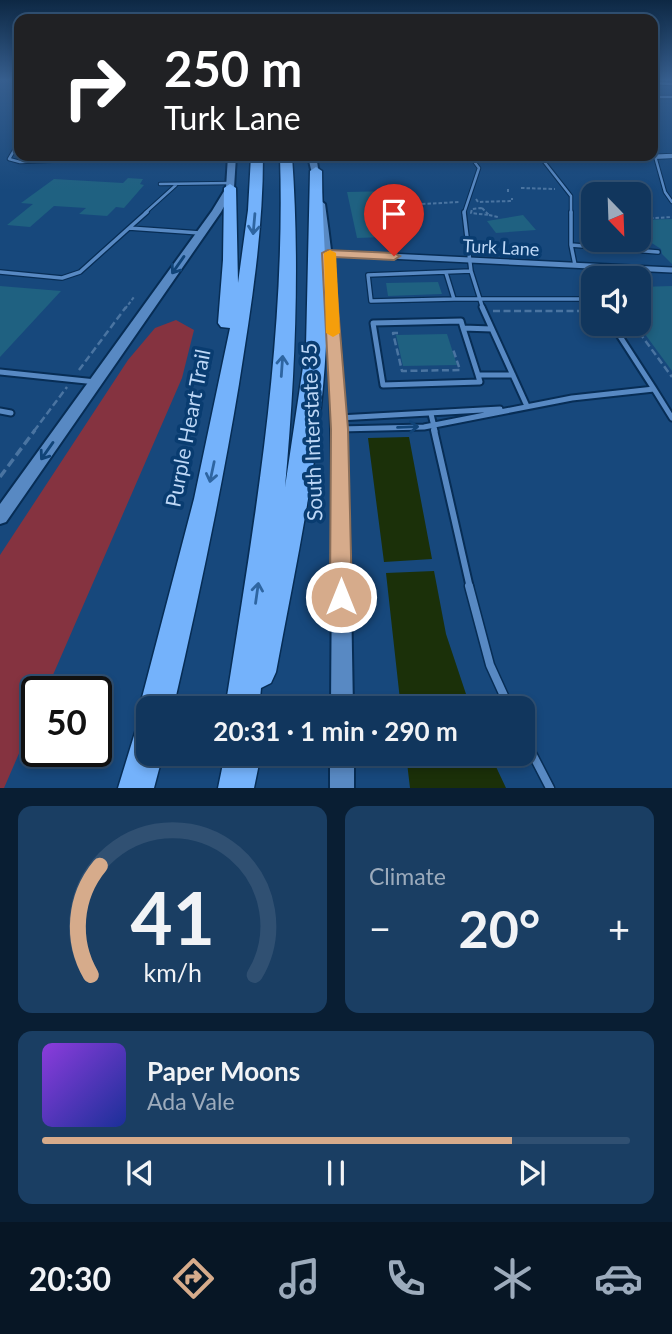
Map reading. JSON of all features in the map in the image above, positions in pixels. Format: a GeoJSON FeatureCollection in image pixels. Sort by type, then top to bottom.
{"type":"FeatureCollection","features":[{"type":"Feature","properties":{"kind":"highway","name":"Purple Heart Trail"},"geometry":{"type":"LineString","coordinates":[[159,696],[184,600],[219,439],[252,245],[257,161]]}},
{"type":"Feature","properties":{"kind":"highway"},"geometry":{"type":"LineString","coordinates":[[244,696],[278,427],[290,247],[286,161]]}},
{"type":"Feature","properties":{"kind":"highway"},"geometry":{"type":"LineString","coordinates":[[255,696],[282,563],[312,382],[317,320],[314,164]]}},
{"type":"Feature","properties":{"kind":"highway"},"geometry":{"type":"LineString","coordinates":[[219,439],[232,260],[230,186]]}},
{"type":"Feature","properties":{"kind":"highway"},"geometry":{"type":"LineString","coordinates":[[136,788],[142,766]]}},
{"type":"Feature","properties":{"kind":"highway"},"geometry":{"type":"LineString","coordinates":[[234,788],[235,766]]}},
{"type":"Feature","properties":{"kind":"highway"},"geometry":{"type":"LineString","coordinates":[[234,788],[240,766]]}},
{"type":"Feature","properties":{"kind":"main road"},"geometry":{"type":"LineString","coordinates":[[0,517],[200,233],[230,186],[232,161]]}},
{"type":"Feature","properties":{"kind":"main road","name":"South Interstate 35"},"geometry":{"type":"LineString","coordinates":[[314,164],[328,253],[339,424],[342,696]]}},
{"type":"Feature","properties":{"kind":"main road"},"geometry":{"type":"LineString","coordinates":[[342,766],[342,788]]}},
{"type":"Feature","properties":{"kind":"street","name":"Turk Lane"},"geometry":{"type":"LineString","coordinates":[[328,253],[672,270]]}},
{"type":"Feature","properties":{"kind":"lane"},"geometry":{"type":"LineString","coordinates":[[14,148],[9,159],[14,160]]}},
{"type":"Feature","properties":{"kind":"lane"},"geometry":{"type":"LineString","coordinates":[[16,161],[40,161]]}},
{"type":"Feature","properties":{"kind":"lane"},"geometry":{"type":"LineString","coordinates":[[474,161],[479,168],[464,210],[471,271],[478,298],[527,406]]}},
{"type":"Feature","properties":{"kind":"lane"},"geometry":{"type":"LineString","coordinates":[[544,161],[571,195],[571,245],[575,265]]}},
{"type":"Feature","properties":{"kind":"lane"},"geometry":{"type":"LineString","coordinates":[[656,161],[665,192],[672,202]]}},
{"type":"Feature","properties":{"kind":"lane"},"geometry":{"type":"LineString","coordinates":[[160,184],[230,186]]}},
{"type":"Feature","properties":{"kind":"lane"},"geometry":{"type":"LineString","coordinates":[[0,272],[62,278],[80,272],[176,185]]}},
{"type":"Feature","properties":{"kind":"lane"},"geometry":{"type":"LineString","coordinates":[[129,228],[200,233]]}},
{"type":"Feature","properties":{"kind":"lane"},"geometry":{"type":"LineString","coordinates":[[571,245],[657,252]]}},
{"type":"Feature","properties":{"kind":"lane"},"geometry":{"type":"LineString","coordinates":[[471,271],[368,275],[371,301],[581,299]]}},
{"type":"Feature","properties":{"kind":"lane"},"geometry":{"type":"LineString","coordinates":[[446,274],[454,299]]}},
{"type":"Feature","properties":{"kind":"lane"},"geometry":{"type":"LineString","coordinates":[[461,321],[478,375],[480,382],[383,385],[373,323],[461,321]]}},
{"type":"Feature","properties":{"kind":"lane"},"geometry":{"type":"LineString","coordinates":[[463,328],[492,329]]}},
{"type":"Feature","properties":{"kind":"lane"},"geometry":{"type":"LineString","coordinates":[[620,336],[671,416]]}},
{"type":"Feature","properties":{"kind":"lane"},"geometry":{"type":"LineString","coordinates":[[0,372],[96,382]]}},
{"type":"Feature","properties":{"kind":"lane"},"geometry":{"type":"LineString","coordinates":[[478,375],[513,375]]}},
{"type":"Feature","properties":{"kind":"lane"},"geometry":{"type":"LineString","coordinates":[[339,424],[433,426],[527,406],[625,390],[654,389]]}},
{"type":"Feature","properties":{"kind":"lane"},"geometry":{"type":"LineString","coordinates":[[339,424],[527,406]]}},
{"type":"Feature","properties":{"kind":"lane"},"geometry":{"type":"LineString","coordinates":[[0,411],[11,412]]}},
{"type":"Feature","properties":{"kind":"lane"},"geometry":{"type":"LineString","coordinates":[[431,414],[479,626],[490,665],[504,696]]}},
{"type":"Feature","properties":{"kind":"lane"},"geometry":{"type":"LineString","coordinates":[[535,759],[550,788]]}},
{"type":"Feature","properties":{"kind":"path"},"geometry":{"type":"LineString","coordinates":[[521,188],[562,189]]}},
{"type":"Feature","properties":{"kind":"path"},"geometry":{"type":"LineString","coordinates":[[476,199],[478,202],[509,201],[513,200],[512,198]]}},
{"type":"Feature","properties":{"kind":"path"},"geometry":{"type":"LineString","coordinates":[[422,204],[461,202]]}},
{"type":"Feature","properties":{"kind":"path"},"geometry":{"type":"LineString","coordinates":[[489,215],[482,208],[471,210],[471,213],[479,218],[489,215],[498,217]]}},
{"type":"Feature","properties":{"kind":"path"},"geometry":{"type":"LineString","coordinates":[[651,219],[672,217]]}},
{"type":"Feature","properties":{"kind":"path"},"geometry":{"type":"LineString","coordinates":[[79,371],[134,297]]}},
{"type":"Feature","properties":{"kind":"path"},"geometry":{"type":"LineString","coordinates":[[493,311],[581,311]]}},
{"type":"Feature","properties":{"kind":"path"},"geometry":{"type":"LineString","coordinates":[[406,333],[393,333],[402,371],[460,370],[453,349]]}},
{"type":"Feature","properties":{"kind":"path"},"geometry":{"type":"LineString","coordinates":[[642,336],[672,377]]}},
{"type":"Feature","properties":{"kind":"path"},"geometry":{"type":"LineString","coordinates":[[0,477],[67,387]]}},
{"type":"Feature","properties":{"kind":"shaded area"},"geometry":{"type":"Polygon","coordinates":[[[176,320],[194,330],[182,378],[53,676],[21,676],[21,749],[4,788],[0,788],[0,555],[128,360],[155,328],[176,320]]]}},
{"type":"Feature","properties":{"kind":"shaded area"},"geometry":{"type":"Polygon","coordinates":[[[409,437],[432,559],[384,562],[368,438],[409,437]]]}},
{"type":"Feature","properties":{"kind":"shaded area"},"geometry":{"type":"Polygon","coordinates":[[[434,571],[446,634],[467,696],[400,696],[386,573],[434,571]]]}},
{"type":"Feature","properties":{"kind":"shaded area"},"geometry":{"type":"Polygon","coordinates":[[[407,766],[496,766],[506,788],[410,788],[407,766]]]}},
{"type":"Feature","properties":{"kind":"building"},"geometry":{"type":"Polygon","coordinates":[[[128,178],[143,179],[140,184],[144,185],[124,208],[116,207],[107,216],[79,214],[86,208],[54,206],[30,227],[7,225],[33,204],[21,203],[54,179],[123,183],[128,178]]]}},
{"type":"Feature","properties":{"kind":"building"},"geometry":{"type":"Polygon","coordinates":[[[394,191],[411,236],[357,238],[347,192],[394,191]]]}},
{"type":"Feature","properties":{"kind":"building"},"geometry":{"type":"Polygon","coordinates":[[[523,215],[536,230],[496,233],[487,221],[523,215]]]}},
{"type":"Feature","properties":{"kind":"building"},"geometry":{"type":"Polygon","coordinates":[[[672,219],[672,264],[662,254],[661,249],[651,243],[651,220],[672,219]]]}},
{"type":"Feature","properties":{"kind":"building"},"geometry":{"type":"Polygon","coordinates":[[[438,282],[442,294],[388,296],[386,283],[438,282]]]}},
{"type":"Feature","properties":{"kind":"building"},"geometry":{"type":"Polygon","coordinates":[[[0,286],[61,291],[0,357],[0,286]]]}},
{"type":"Feature","properties":{"kind":"building"},"geometry":{"type":"Polygon","coordinates":[[[672,286],[672,371],[646,336],[651,336],[651,287],[672,286]]]}},
{"type":"Feature","properties":{"kind":"building"},"geometry":{"type":"Polygon","coordinates":[[[447,334],[457,365],[403,366],[396,335],[447,334]]]}},
{"type":"Feature","properties":{"kind":"slow traffic"},"geometry":{"type":"LineString","coordinates":[[330,253],[333,333]]}},
{"type":"Feature","properties":{"kind":"route"},"geometry":{"type":"LineString","coordinates":[[341,597],[339,429],[328,253],[394,256]]}}]}
